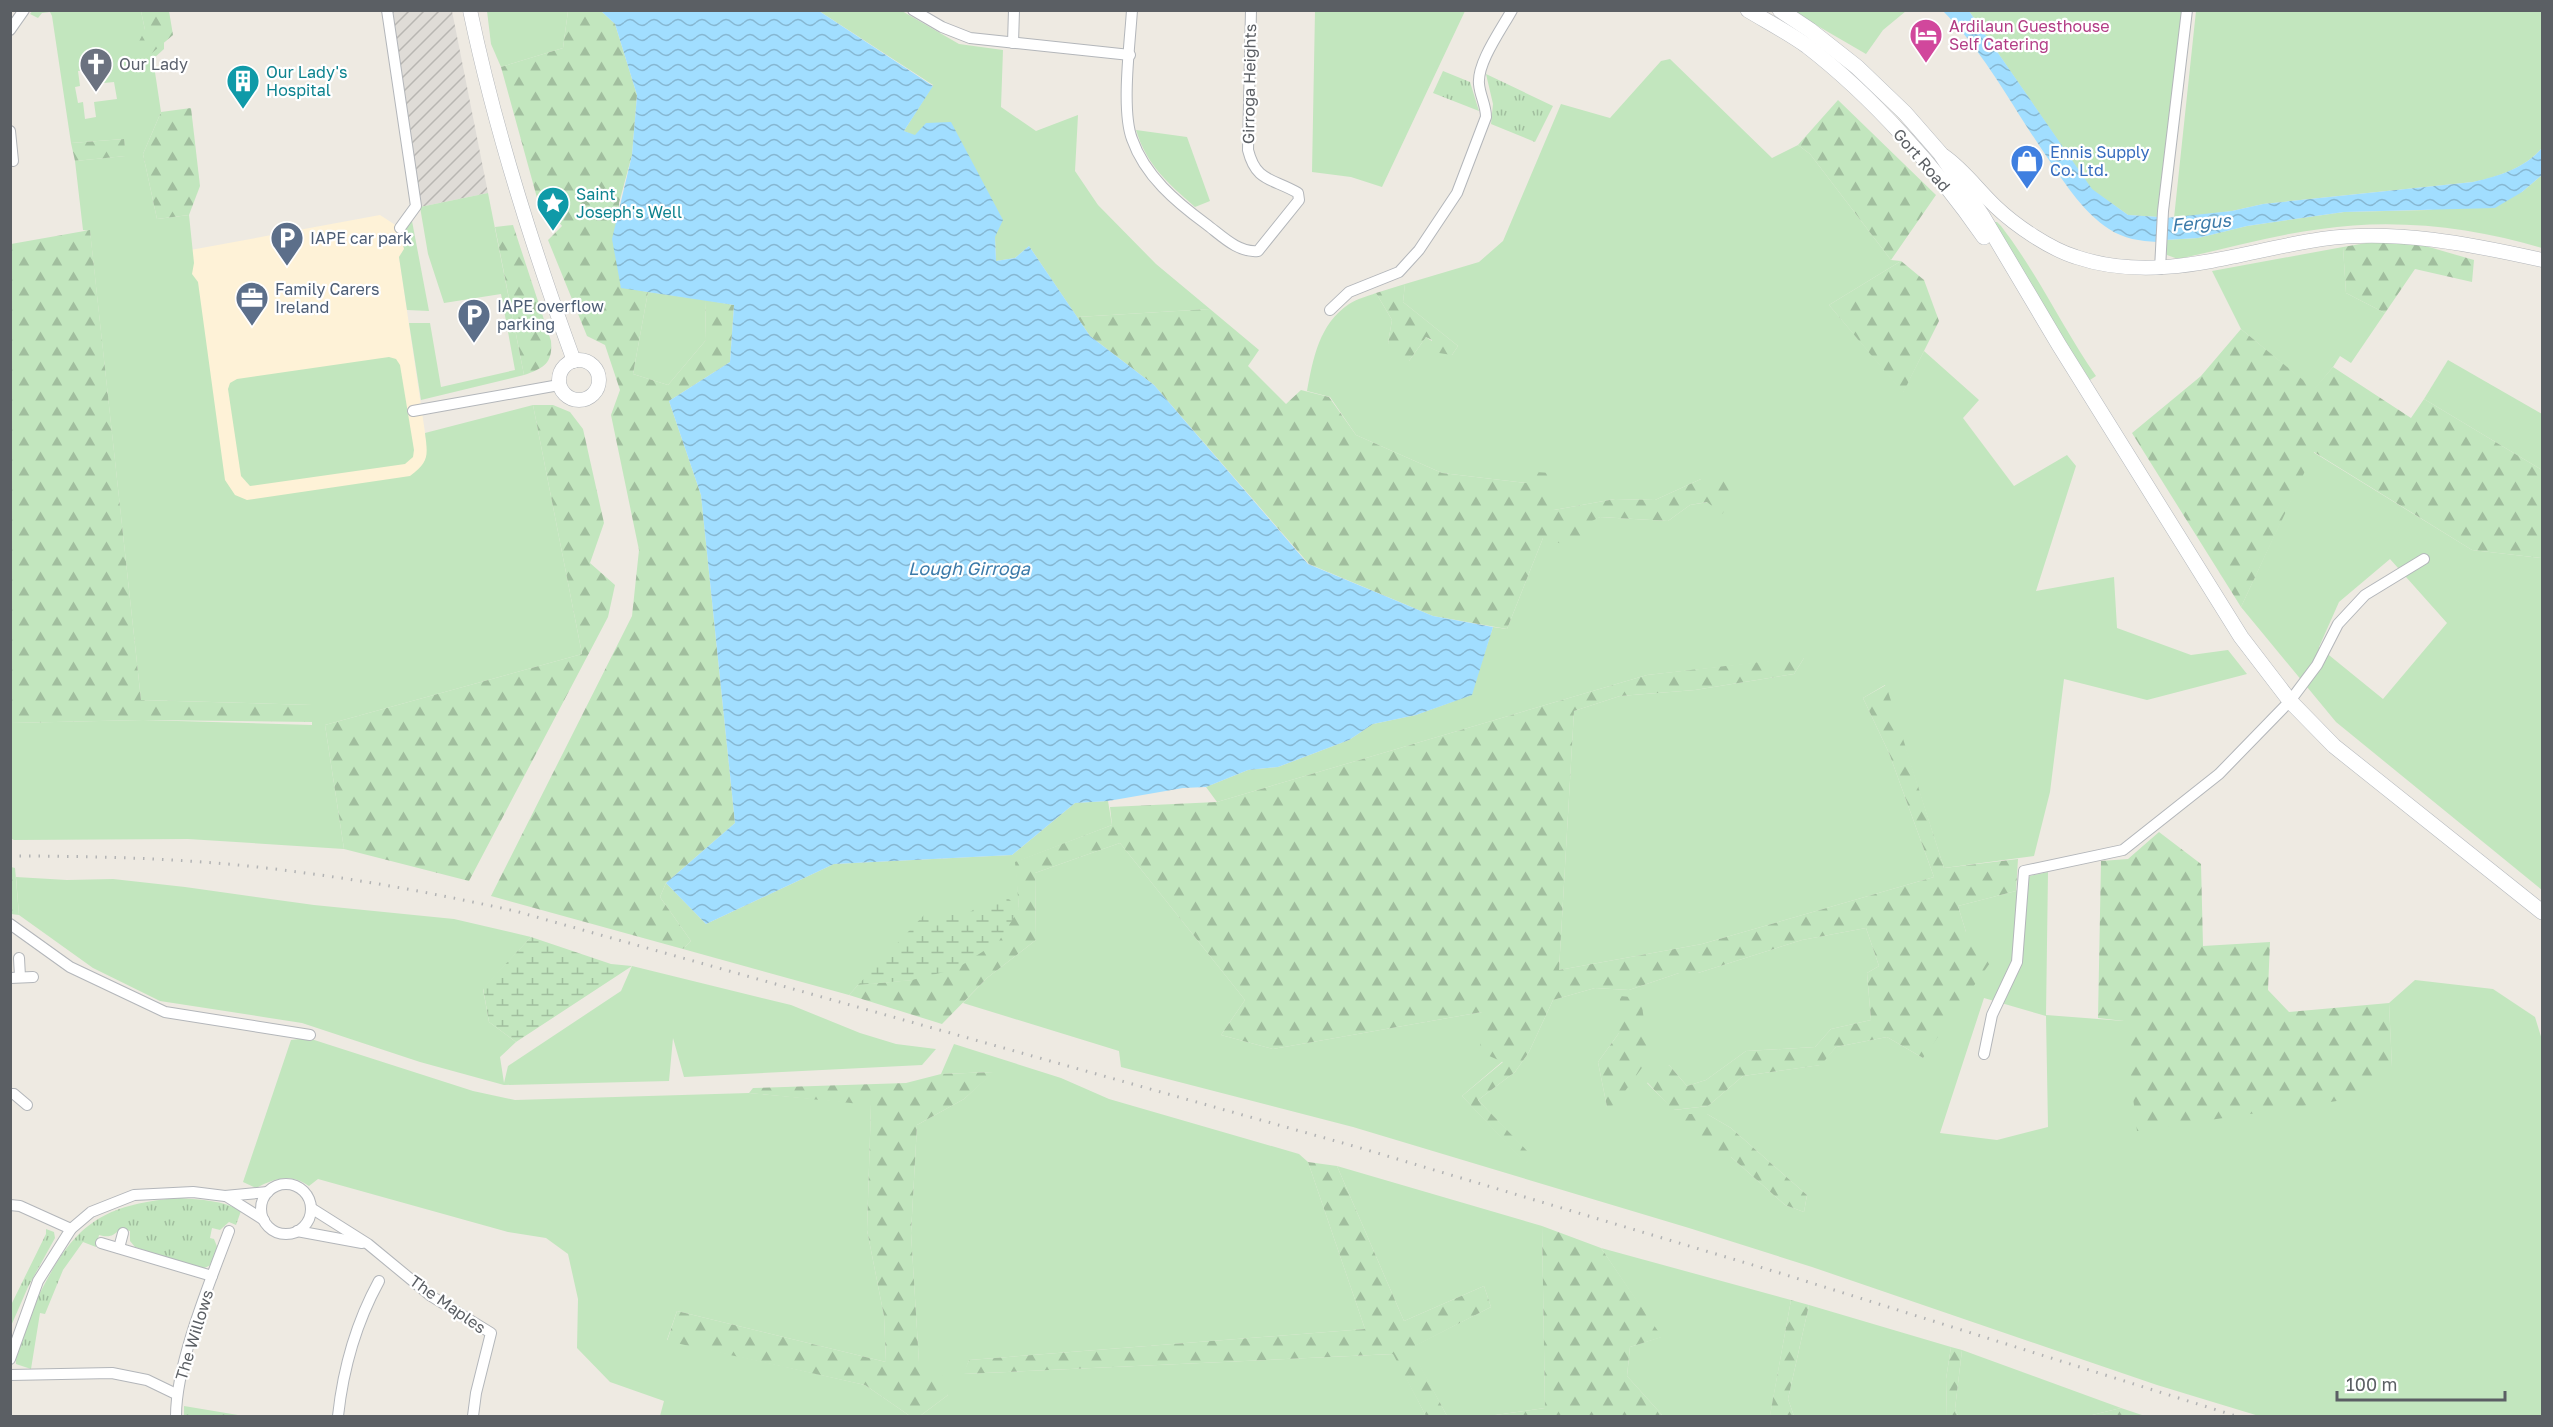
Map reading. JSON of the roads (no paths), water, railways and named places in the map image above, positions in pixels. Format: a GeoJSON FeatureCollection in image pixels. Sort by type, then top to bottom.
{"type":"FeatureCollection","features":[{"type":"Feature","properties":{"kind":"main road","name":"Gort Road"},"geometry":{"type":"LineString","coordinates":[[1748,10],[1805,45],[1850,81],[1979,220],[2241,637],[2290,701],[2334,746],[2542,912]]}},
{"type":"Feature","properties":{"kind":"main road"},"geometry":{"type":"LineString","coordinates":[[1779,10],[1810,30],[1857,66],[1905,113],[1940,153],[1979,220]]}},
{"type":"Feature","properties":{"kind":"street"},"geometry":{"type":"LineString","coordinates":[[10,30],[24,10]]}},
{"type":"Feature","properties":{"kind":"street"},"geometry":{"type":"LineString","coordinates":[[387,10],[416,206],[400,228]]}},
{"type":"Feature","properties":{"kind":"street"},"geometry":{"type":"LineString","coordinates":[[470,10],[485,84],[528,232],[574,361]]}},
{"type":"Feature","properties":{"kind":"street"},"geometry":{"type":"LineString","coordinates":[[913,10],[942,27],[970,38],[1130,55],[1132,10]]}},
{"type":"Feature","properties":{"kind":"street"},"geometry":{"type":"LineString","coordinates":[[1013,43],[1014,10]]}},
{"type":"Feature","properties":{"kind":"street","name":"Girroga Heights"},"geometry":{"type":"LineString","coordinates":[[1130,55],[1127,115],[1131,138],[1143,163],[1164,190],[1192,214],[1238,248],[1248,252],[1258,251],[1299,200],[1298,193],[1260,175],[1252,167],[1248,150],[1251,10]]}},
{"type":"Feature","properties":{"kind":"street"},"geometry":{"type":"LineString","coordinates":[[1330,310],[1349,292],[1399,272],[1419,250],[1457,193],[1486,117],[1486,107],[1479,86],[1479,71],[1512,10]]}},
{"type":"Feature","properties":{"kind":"street"},"geometry":{"type":"LineString","coordinates":[[2160,269],[2163,211],[2187,10]]}},
{"type":"Feature","properties":{"kind":"street"},"geometry":{"type":"LineString","coordinates":[[10,131],[13,161]]}},
{"type":"Feature","properties":{"kind":"street"},"geometry":{"type":"LineString","coordinates":[[1940,153],[1955,163],[1997,208],[2030,233],[2075,257],[2120,268],[2160,269],[2218,261],[2322,239],[2361,236],[2399,236],[2470,244],[2542,260]]}},
{"type":"Feature","properties":{"kind":"street"},"geometry":{"type":"LineString","coordinates":[[1979,220],[1997,208]]}},
{"type":"Feature","properties":{"kind":"street"},"geometry":{"type":"LineString","coordinates":[[574,361],[588,363],[597,372],[599,384],[595,393],[584,400],[567,397],[559,385],[563,368],[574,361]]}},
{"type":"Feature","properties":{"kind":"street"},"geometry":{"type":"LineString","coordinates":[[413,411],[559,385]]}},
{"type":"Feature","properties":{"kind":"street"},"geometry":{"type":"LineString","coordinates":[[1984,1054],[1992,1015],[2016,962],[2024,871],[2123,850],[2219,774],[2290,701],[2317,665],[2338,624],[2365,595],[2424,559]]}},
{"type":"Feature","properties":{"kind":"street"},"geometry":{"type":"LineString","coordinates":[[10,924],[70,967],[165,1012],[310,1035]]}},
{"type":"Feature","properties":{"kind":"street"},"geometry":{"type":"LineString","coordinates":[[19,958],[15,978],[33,977]]}},
{"type":"Feature","properties":{"kind":"street"},"geometry":{"type":"LineString","coordinates":[[10,1094],[14,1094],[27,1105]]}},
{"type":"Feature","properties":{"kind":"street"},"geometry":{"type":"LineString","coordinates":[[10,1359],[38,1281],[71,1229],[91,1212],[134,1195],[193,1192],[225,1196],[268,1192],[283,1185],[291,1185],[305,1193],[311,1208],[308,1222],[297,1231],[282,1234],[225,1196]]}},
{"type":"Feature","properties":{"kind":"street"},"geometry":{"type":"LineString","coordinates":[[264,1220],[262,1205],[268,1192]]}},
{"type":"Feature","properties":{"kind":"street"},"geometry":{"type":"LineString","coordinates":[[10,1204],[20,1206],[71,1229]]}},
{"type":"Feature","properties":{"kind":"street","name":"The Maples"},"geometry":{"type":"LineString","coordinates":[[311,1208],[368,1244],[431,1296],[491,1334],[476,1393],[473,1416]]}},
{"type":"Feature","properties":{"kind":"street","name":"The Maples"},"geometry":{"type":"LineString","coordinates":[[297,1231],[368,1244]]}},
{"type":"Feature","properties":{"kind":"street"},"geometry":{"type":"LineString","coordinates":[[119,1248],[123,1233]]}},
{"type":"Feature","properties":{"kind":"street","name":"The Willows"},"geometry":{"type":"LineString","coordinates":[[176,1416],[176,1394],[224,1234]]}},
{"type":"Feature","properties":{"kind":"street","name":"The Willows"},"geometry":{"type":"LineString","coordinates":[[101,1242],[212,1276]]}},
{"type":"Feature","properties":{"kind":"street"},"geometry":{"type":"LineString","coordinates":[[338,1416],[348,1358],[366,1304],[379,1281]]}},
{"type":"Feature","properties":{"kind":"street","name":"The Willows"},"geometry":{"type":"LineString","coordinates":[[10,1375],[112,1373],[147,1380],[176,1394]]}},
{"type":"Feature","properties":{"kind":"water","name":"Lough Girroga"},"geometry":{"type":"Polygon","coordinates":[[[601,11],[819,11],[933,86],[904,131],[915,135],[926,123],[951,122],[1003,220],[995,237],[996,261],[1015,258],[1029,246],[1090,336],[1154,385],[1308,564],[1433,616],[1493,627],[1472,695],[1416,715],[1373,724],[1349,740],[1278,767],[1248,770],[1206,787],[1183,788],[1108,801],[1075,803],[1012,855],[834,864],[706,924],[666,883],[735,823],[701,495],[669,401],[730,362],[734,305],[621,288],[612,239],[632,155],[637,95],[615,24],[601,11]]]}},
{"type":"Feature","properties":{"kind":"water"},"geometry":{"type":"Polygon","coordinates":[[[1943,11],[1969,11],[2092,189],[2128,215],[2159,217],[2157,242],[2120,235],[2100,223],[2084,207],[2055,169],[1973,45],[1943,11]]]}},
{"type":"Feature","properties":{"kind":"water","name":"Fergus"},"geometry":{"type":"Polygon","coordinates":[[[2542,148],[2542,175],[2522,192],[2495,208],[2344,212],[2247,226],[2198,238],[2165,240],[2166,218],[2232,211],[2263,204],[2473,182],[2520,166],[2542,148]]]}},
{"type":"Feature","properties":{"kind":"railway"},"geometry":{"type":"LineString","coordinates":[[10,856],[158,859],[269,868],[384,885],[515,911],[1357,1147],[1783,1274],[2236,1416]]}},
{"type":"Feature","properties":{"kind":"place","name":"Ardilaun Guesthouse Self Catering"},"geometry":{"type":"Point","coordinates":[1926,64]}},
{"type":"Feature","properties":{"kind":"place","name":"Our Lady"},"geometry":{"type":"Point","coordinates":[96,93]}},
{"type":"Feature","properties":{"kind":"place","name":"Our Lady's Hospital"},"geometry":{"type":"Point","coordinates":[243,110]}},
{"type":"Feature","properties":{"kind":"place","name":"Ennis Supply Co. Ltd."},"geometry":{"type":"Point","coordinates":[2027,190]}},
{"type":"Feature","properties":{"kind":"place","name":"Saint Joseph's Well"},"geometry":{"type":"Point","coordinates":[553,232]}},
{"type":"Feature","properties":{"kind":"place","name":"IAPE car park"},"geometry":{"type":"Point","coordinates":[287,267]}},
{"type":"Feature","properties":{"kind":"place","name":"Family Carers Ireland"},"geometry":{"type":"Point","coordinates":[252,327]}},
{"type":"Feature","properties":{"kind":"place","name":"IAPE overflow parking"},"geometry":{"type":"Point","coordinates":[474,344]}}]}
